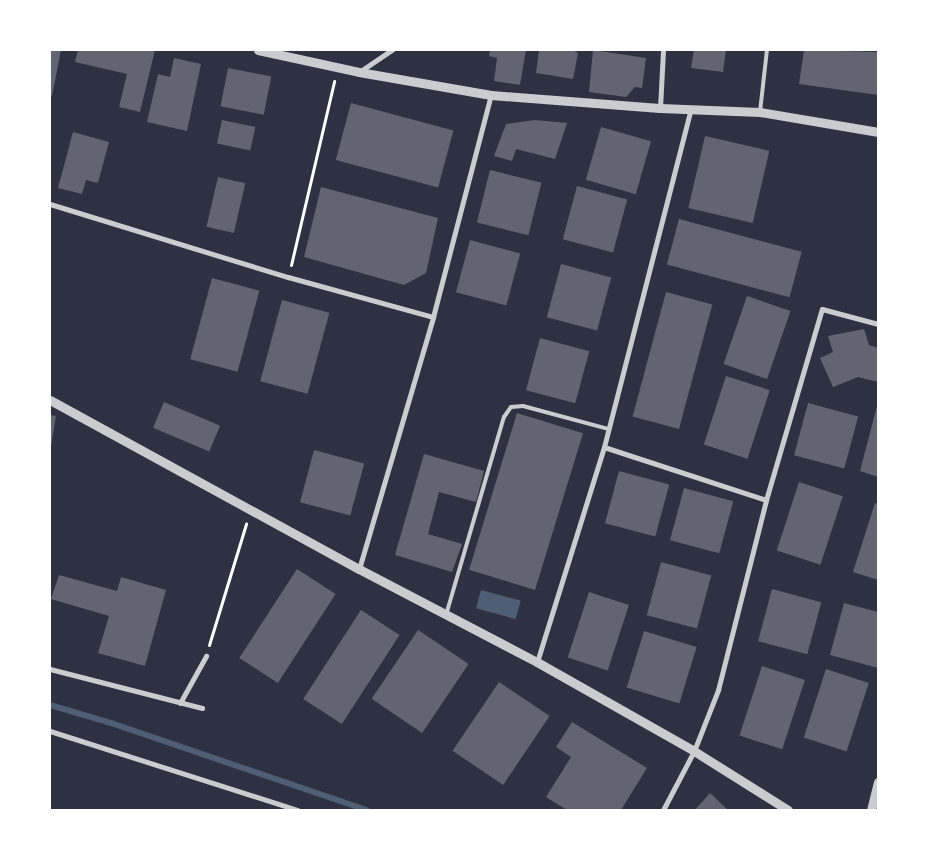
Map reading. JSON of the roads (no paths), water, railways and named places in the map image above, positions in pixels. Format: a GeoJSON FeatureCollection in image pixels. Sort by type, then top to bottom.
{"type":"FeatureCollection","features":[{"type":"Feature","properties":{"kind":"street"},"geometry":{"type":"LineString","coordinates":[[258,50],[359,72],[491,95],[660,108],[760,112],[878,132]]}},
{"type":"Feature","properties":{"kind":"street"},"geometry":{"type":"LineString","coordinates":[[359,72],[392,50]]}},
{"type":"Feature","properties":{"kind":"street"},"geometry":{"type":"LineString","coordinates":[[660,108],[663,50]]}},
{"type":"Feature","properties":{"kind":"street"},"geometry":{"type":"LineString","coordinates":[[359,569],[434,317],[491,95]]}},
{"type":"Feature","properties":{"kind":"street"},"geometry":{"type":"LineString","coordinates":[[537,662],[604,447],[691,109]]}},
{"type":"Feature","properties":{"kind":"street"},"geometry":{"type":"LineString","coordinates":[[50,204],[288,277],[434,317]]}},
{"type":"Feature","properties":{"kind":"street"},"geometry":{"type":"LineString","coordinates":[[663,810],[694,751],[718,690],[766,500],[822,309],[878,324]]}},
{"type":"Feature","properties":{"kind":"street"},"geometry":{"type":"LineString","coordinates":[[50,400],[359,569],[537,662],[694,751],[788,810]]}},
{"type":"Feature","properties":{"kind":"street"},"geometry":{"type":"LineString","coordinates":[[604,447],[766,500]]}},
{"type":"Feature","properties":{"kind":"street"},"geometry":{"type":"LineString","coordinates":[[180,703],[206,656]]}},
{"type":"Feature","properties":{"kind":"street"},"geometry":{"type":"LineString","coordinates":[[50,669],[202,708]]}},
{"type":"Feature","properties":{"kind":"street"},"geometry":{"type":"LineString","coordinates":[[50,731],[298,810]]}},
{"type":"Feature","properties":{"kind":"street"},"geometry":{"type":"LineString","coordinates":[[871,810],[878,782]]}},
{"type":"Feature","properties":{"kind":"lane"},"geometry":{"type":"LineString","coordinates":[[760,112],[767,50]]}},
{"type":"Feature","properties":{"kind":"lane"},"geometry":{"type":"LineString","coordinates":[[446,615],[504,417],[512,407],[523,406],[608,429]]}},
{"type":"Feature","properties":{"kind":"water"},"geometry":{"type":"Polygon","coordinates":[[[481,590],[521,601],[516,619],[476,608],[481,590]]]}},
{"type":"Feature","properties":{"kind":"waterway"},"geometry":{"type":"LineString","coordinates":[[50,705],[111,723],[367,810]]}}]}
